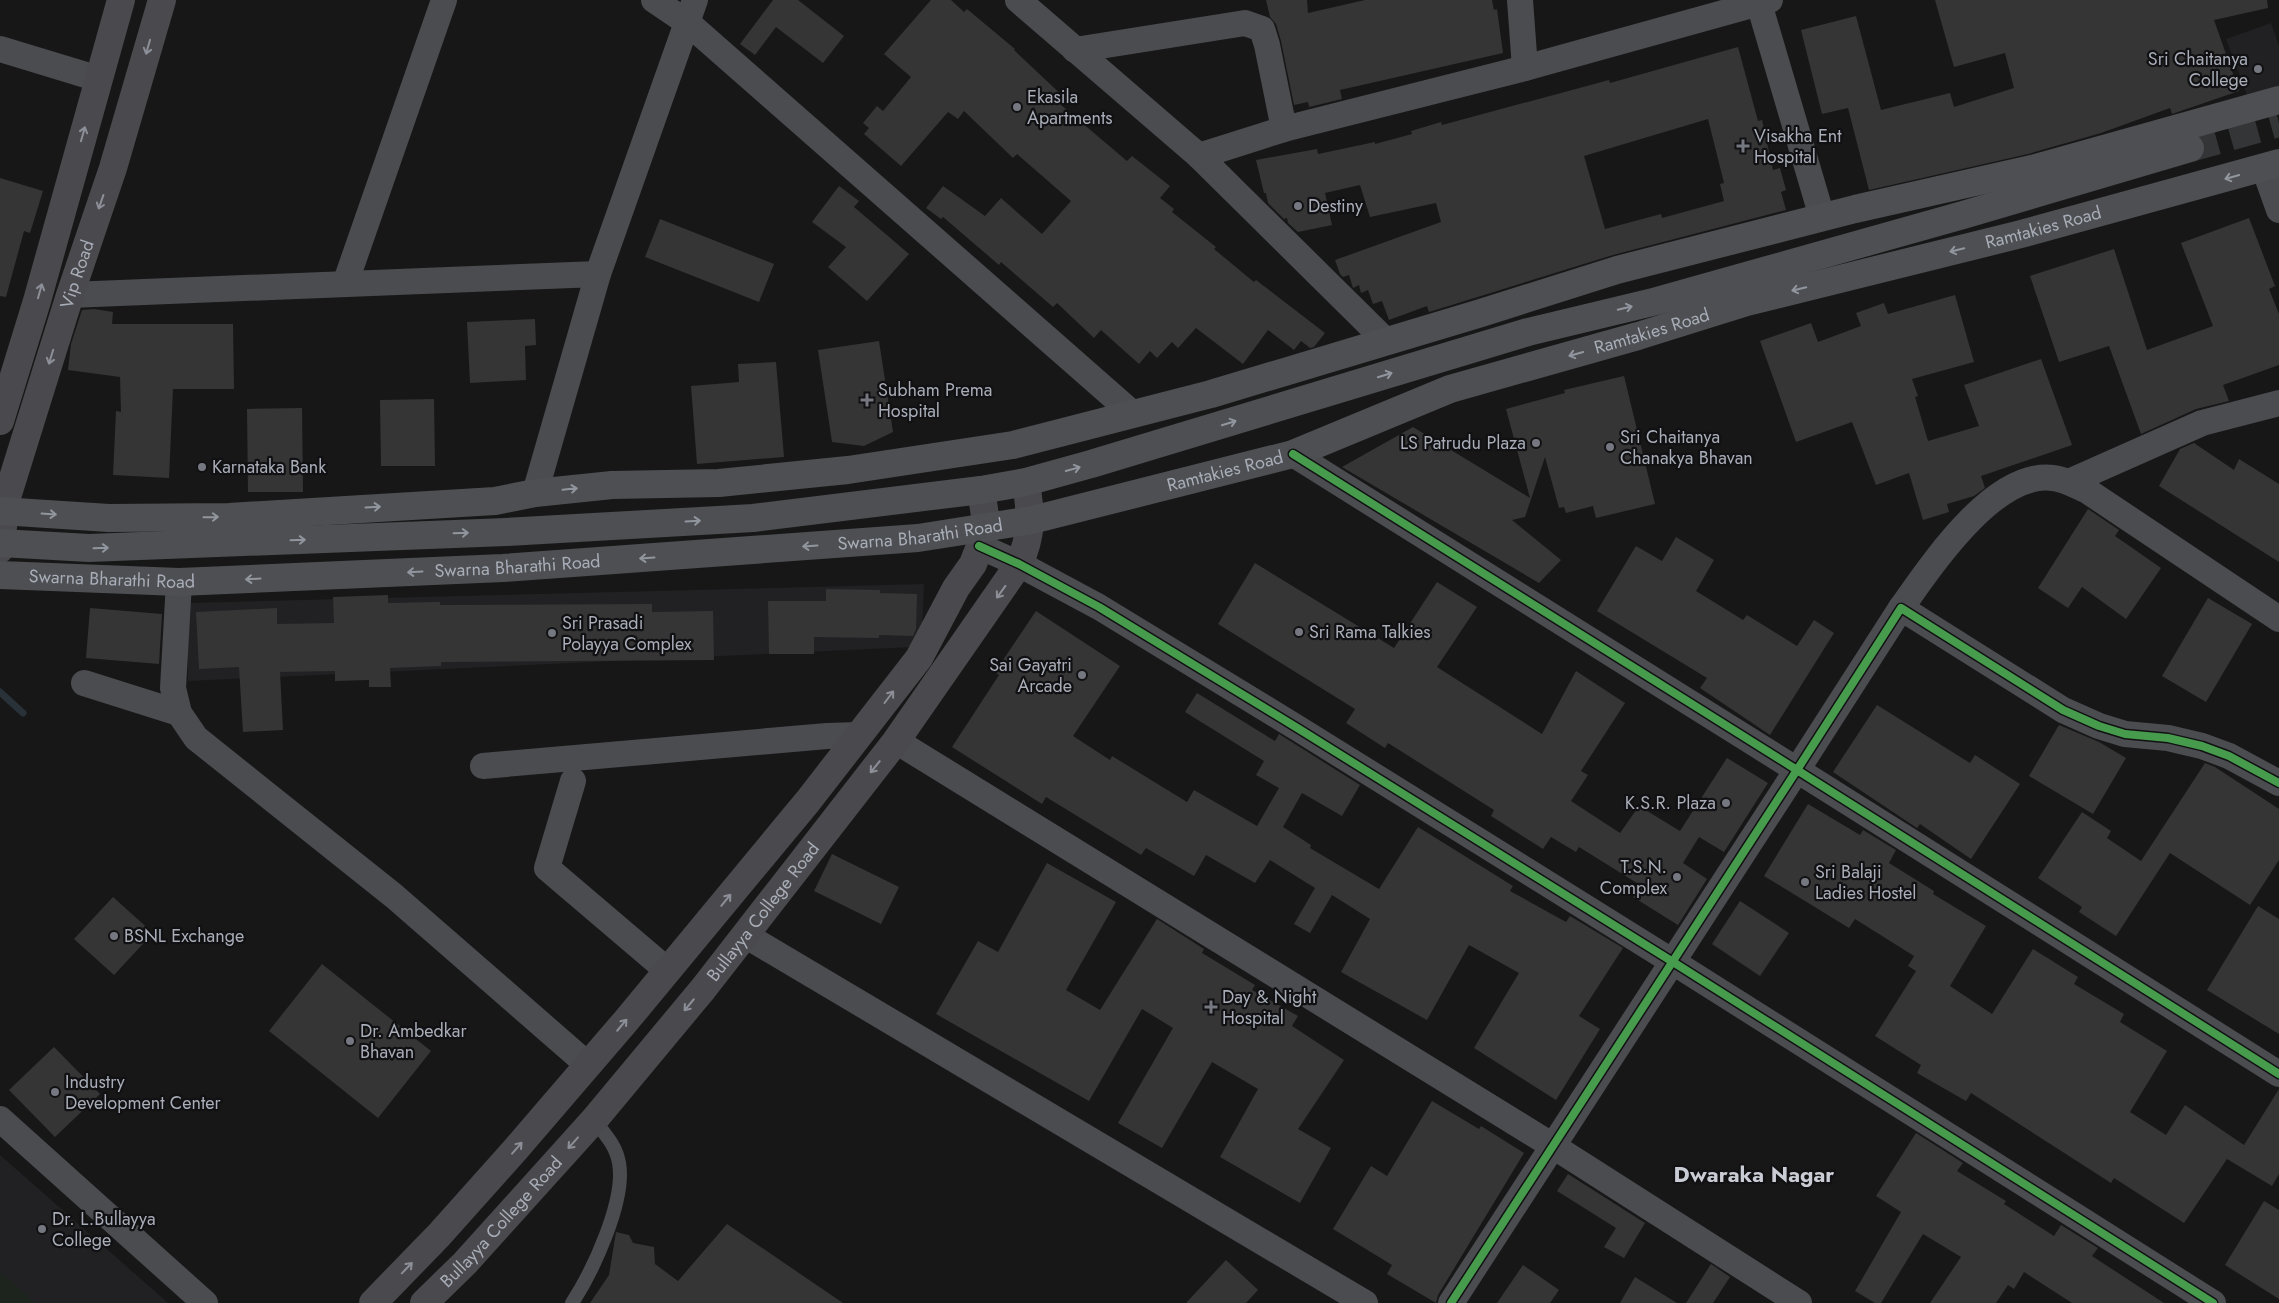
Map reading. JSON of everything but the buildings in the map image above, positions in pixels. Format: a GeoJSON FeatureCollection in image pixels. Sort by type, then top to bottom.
{"type":"FeatureCollection","features":[{"type":"Feature","properties":{"kind":"main road","name":"Vip Road"},"geometry":{"type":"LineString","coordinates":[[0,421],[37,301],[121,0]]}},
{"type":"Feature","properties":{"kind":"main road","name":"Vip Road"},"geometry":{"type":"LineString","coordinates":[[0,545],[2,512],[70,295],[113,168],[162,0]]}},
{"type":"Feature","properties":{"kind":"main road"},"geometry":{"type":"LineString","coordinates":[[0,545],[89,548],[506,532],[752,518],[981,490],[1026,482],[1528,332],[1667,298],[1954,218],[2279,100]]}},
{"type":"Feature","properties":{"kind":"main road"},"geometry":{"type":"LineString","coordinates":[[2,512],[109,518],[229,517],[495,500],[535,493],[612,485],[719,482],[857,469],[1014,445],[1211,394],[1617,270],[1822,217],[2032,169],[2146,149],[2195,154],[2151,200]]}},
{"type":"Feature","properties":{"kind":"main road","name":"Ramtakies Road"},"geometry":{"type":"LineString","coordinates":[[1032,520],[1293,454],[1450,389],[1638,336],[1747,302],[2151,200],[2272,165]]}},
{"type":"Feature","properties":{"kind":"main road","name":"Bullayya College Road"},"geometry":{"type":"LineString","coordinates":[[424,1303],[465,1263],[594,1120],[745,935],[844,805],[896,741],[1019,564],[1028,546],[1032,520],[1026,482]]}},
{"type":"Feature","properties":{"kind":"main road"},"geometry":{"type":"LineString","coordinates":[[981,490],[983,537]]}},
{"type":"Feature","properties":{"kind":"main road","name":"Swarna Bharathi Road"},"geometry":{"type":"LineString","coordinates":[[0,574],[179,582],[503,568],[918,538],[983,537],[1032,520]]}},
{"type":"Feature","properties":{"kind":"main road","name":"Bullayya College Road"},"geometry":{"type":"LineString","coordinates":[[373,1303],[439,1235],[588,1065],[668,971],[859,735],[919,658],[956,588],[973,564],[983,537]]}},
{"type":"Feature","properties":{"kind":"street"},"geometry":{"type":"LineString","coordinates":[[345,284],[444,0]]}},
{"type":"Feature","properties":{"kind":"street"},"geometry":{"type":"LineString","coordinates":[[654,0],[692,11],[1132,413]]}},
{"type":"Feature","properties":{"kind":"street"},"geometry":{"type":"LineString","coordinates":[[1018,0],[1199,156],[1385,340]]}},
{"type":"Feature","properties":{"kind":"street"},"geometry":{"type":"LineString","coordinates":[[1520,0],[1525,68]]}},
{"type":"Feature","properties":{"kind":"street"},"geometry":{"type":"LineString","coordinates":[[1199,156],[1284,129],[1525,68],[1762,1],[1822,217]]}},
{"type":"Feature","properties":{"kind":"street"},"geometry":{"type":"LineString","coordinates":[[535,493],[598,274],[692,11]]}},
{"type":"Feature","properties":{"kind":"street"},"geometry":{"type":"LineString","coordinates":[[1075,50],[1245,23],[1262,29],[1268,45],[1284,129]]}},
{"type":"Feature","properties":{"kind":"street"},"geometry":{"type":"LineString","coordinates":[[0,49],[99,79]]}},
{"type":"Feature","properties":{"kind":"street"},"geometry":{"type":"LineString","coordinates":[[2272,165],[2279,210]]}},
{"type":"Feature","properties":{"kind":"street"},"geometry":{"type":"LineString","coordinates":[[70,295],[598,274]]}},
{"type":"Feature","properties":{"kind":"street"},"geometry":{"type":"LineString","coordinates":[[2069,482],[2202,423],[2279,403]]}},
{"type":"Feature","properties":{"kind":"street"},"geometry":{"type":"LineString","coordinates":[[1293,454],[2279,1074]]}},
{"type":"Feature","properties":{"kind":"street"},"geometry":{"type":"LineString","coordinates":[[1451,1303],[1901,608],[1943,548],[1988,504],[2015,487],[2035,479],[2053,478],[2069,482],[2086,490],[2279,619]]}},
{"type":"Feature","properties":{"kind":"street"},"geometry":{"type":"LineString","coordinates":[[983,537],[1019,564],[1099,607],[1673,962],[2213,1303]]}},
{"type":"Feature","properties":{"kind":"street"},"geometry":{"type":"LineString","coordinates":[[179,582],[173,688],[179,713],[196,738],[394,896],[588,1065]]}},
{"type":"Feature","properties":{"kind":"street"},"geometry":{"type":"LineString","coordinates":[[1901,608],[2063,710],[2099,726],[2125,734],[2168,738],[2202,746],[2229,756],[2279,783]]}},
{"type":"Feature","properties":{"kind":"street"},"geometry":{"type":"LineString","coordinates":[[84,683],[179,713]]}},
{"type":"Feature","properties":{"kind":"street"},"geometry":{"type":"LineString","coordinates":[[483,766],[827,736],[859,735]]}},
{"type":"Feature","properties":{"kind":"street"},"geometry":{"type":"LineString","coordinates":[[896,741],[1552,1146],[1799,1303]]}},
{"type":"Feature","properties":{"kind":"street"},"geometry":{"type":"LineString","coordinates":[[573,781],[547,868],[668,971]]}},
{"type":"Feature","properties":{"kind":"street"},"geometry":{"type":"LineString","coordinates":[[745,935],[1365,1303]]}},
{"type":"Feature","properties":{"kind":"street"},"geometry":{"type":"LineString","coordinates":[[0,1120],[205,1303]]}},
{"type":"Feature","properties":{"kind":"lane"},"geometry":{"type":"LineString","coordinates":[[572,1303],[586,1282],[610,1222],[620,1190],[619,1162],[611,1141],[594,1120]]}},
{"type":"Feature","properties":{"kind":"shaded area","name":"Sri Chaitanya College"},"geometry":{"type":"Polygon","coordinates":[[[2271,23],[2279,46],[2279,93],[2250,103],[2226,39],[2271,23]]]}},
{"type":"Feature","properties":{"kind":"shaded area"},"geometry":{"type":"Polygon","coordinates":[[[924,584],[922,632],[913,647],[188,681],[188,603],[924,584]]]}},
{"type":"Feature","properties":{"kind":"shaded area","name":"Dr. L.Bullayya College"},"geometry":{"type":"Polygon","coordinates":[[[0,1155],[168,1303],[0,1303],[0,1155]]]}},
{"type":"Feature","properties":{"kind":"shaded area"},"geometry":{"type":"Polygon","coordinates":[[[0,1272],[36,1303],[0,1303],[0,1272]]]}},
{"type":"Feature","properties":{"kind":"waterway"},"geometry":{"type":"LineString","coordinates":[[0,692],[23,713]]}},
{"type":"Feature","properties":{"kind":"tunnel"},"geometry":{"type":"LineString","coordinates":[[2190,148],[2279,123]]}},
{"type":"Feature","properties":{"kind":"cycle path"},"geometry":{"type":"LineString","coordinates":[[1293,454],[1797,770],[1451,1303]]}},
{"type":"Feature","properties":{"kind":"cycle path"},"geometry":{"type":"LineString","coordinates":[[979,546],[1019,564],[1099,607],[1299,729],[1673,962],[2213,1303]]}},
{"type":"Feature","properties":{"kind":"cycle path"},"geometry":{"type":"LineString","coordinates":[[2279,783],[2229,756],[2202,746],[2168,738],[2125,734],[2099,726],[2063,710],[1901,608],[1797,770],[2279,1074]]}},
{"type":"Feature","properties":{"kind":"place","name":"Sri Chaitanya College"},"geometry":{"type":"Point","coordinates":[2258,69]}},
{"type":"Feature","properties":{"kind":"place","name":"Ekasila Apartments"},"geometry":{"type":"Point","coordinates":[1017,107]}},
{"type":"Feature","properties":{"kind":"place","name":"Visakha Ent Hospital"},"geometry":{"type":"Point","coordinates":[1743,146]}},
{"type":"Feature","properties":{"kind":"place","name":"Destiny"},"geometry":{"type":"Point","coordinates":[1298,206]}},
{"type":"Feature","properties":{"kind":"place","name":"Subham Prema Hospital"},"geometry":{"type":"Point","coordinates":[867,400]}},
{"type":"Feature","properties":{"kind":"place","name":"LS Patrudu Plaza"},"geometry":{"type":"Point","coordinates":[1536,443]}},
{"type":"Feature","properties":{"kind":"place","name":"Sri Chaitanya Chanakya Bhavan"},"geometry":{"type":"Point","coordinates":[1610,447]}},
{"type":"Feature","properties":{"kind":"place","name":"Karnataka Bank"},"geometry":{"type":"Point","coordinates":[202,467]}},
{"type":"Feature","properties":{"kind":"place","name":"Sri Rama Talkies"},"geometry":{"type":"Point","coordinates":[1299,632]}},
{"type":"Feature","properties":{"kind":"place","name":"Sri Prasadi Polayya Complex"},"geometry":{"type":"Point","coordinates":[552,633]}},
{"type":"Feature","properties":{"kind":"place","name":"Sai Gayatri Arcade"},"geometry":{"type":"Point","coordinates":[1082,675]}},
{"type":"Feature","properties":{"kind":"place","name":"K.S.R. Plaza"},"geometry":{"type":"Point","coordinates":[1726,803]}},
{"type":"Feature","properties":{"kind":"place","name":"T.S.N. Complex"},"geometry":{"type":"Point","coordinates":[1677,877]}},
{"type":"Feature","properties":{"kind":"place","name":"Sri Balaji Ladies Hostel"},"geometry":{"type":"Point","coordinates":[1805,882]}},
{"type":"Feature","properties":{"kind":"place","name":"BSNL Exchange"},"geometry":{"type":"Point","coordinates":[114,936]}},
{"type":"Feature","properties":{"kind":"place","name":"Day & Night Hospital"},"geometry":{"type":"Point","coordinates":[1211,1007]}},
{"type":"Feature","properties":{"kind":"place","name":"Dr. Ambedkar Bhavan"},"geometry":{"type":"Point","coordinates":[350,1041]}},
{"type":"Feature","properties":{"kind":"place","name":"Industry Development Center"},"geometry":{"type":"Point","coordinates":[55,1092]}},
{"type":"Feature","properties":{"kind":"place","name":"Dr. L.Bullayya College"},"geometry":{"type":"Point","coordinates":[42,1229]}},
{"type":"Feature","properties":{"kind":"district","name":"Dwaraka Nagar"},"geometry":{"type":"Point","coordinates":[1754,1174]}}]}
